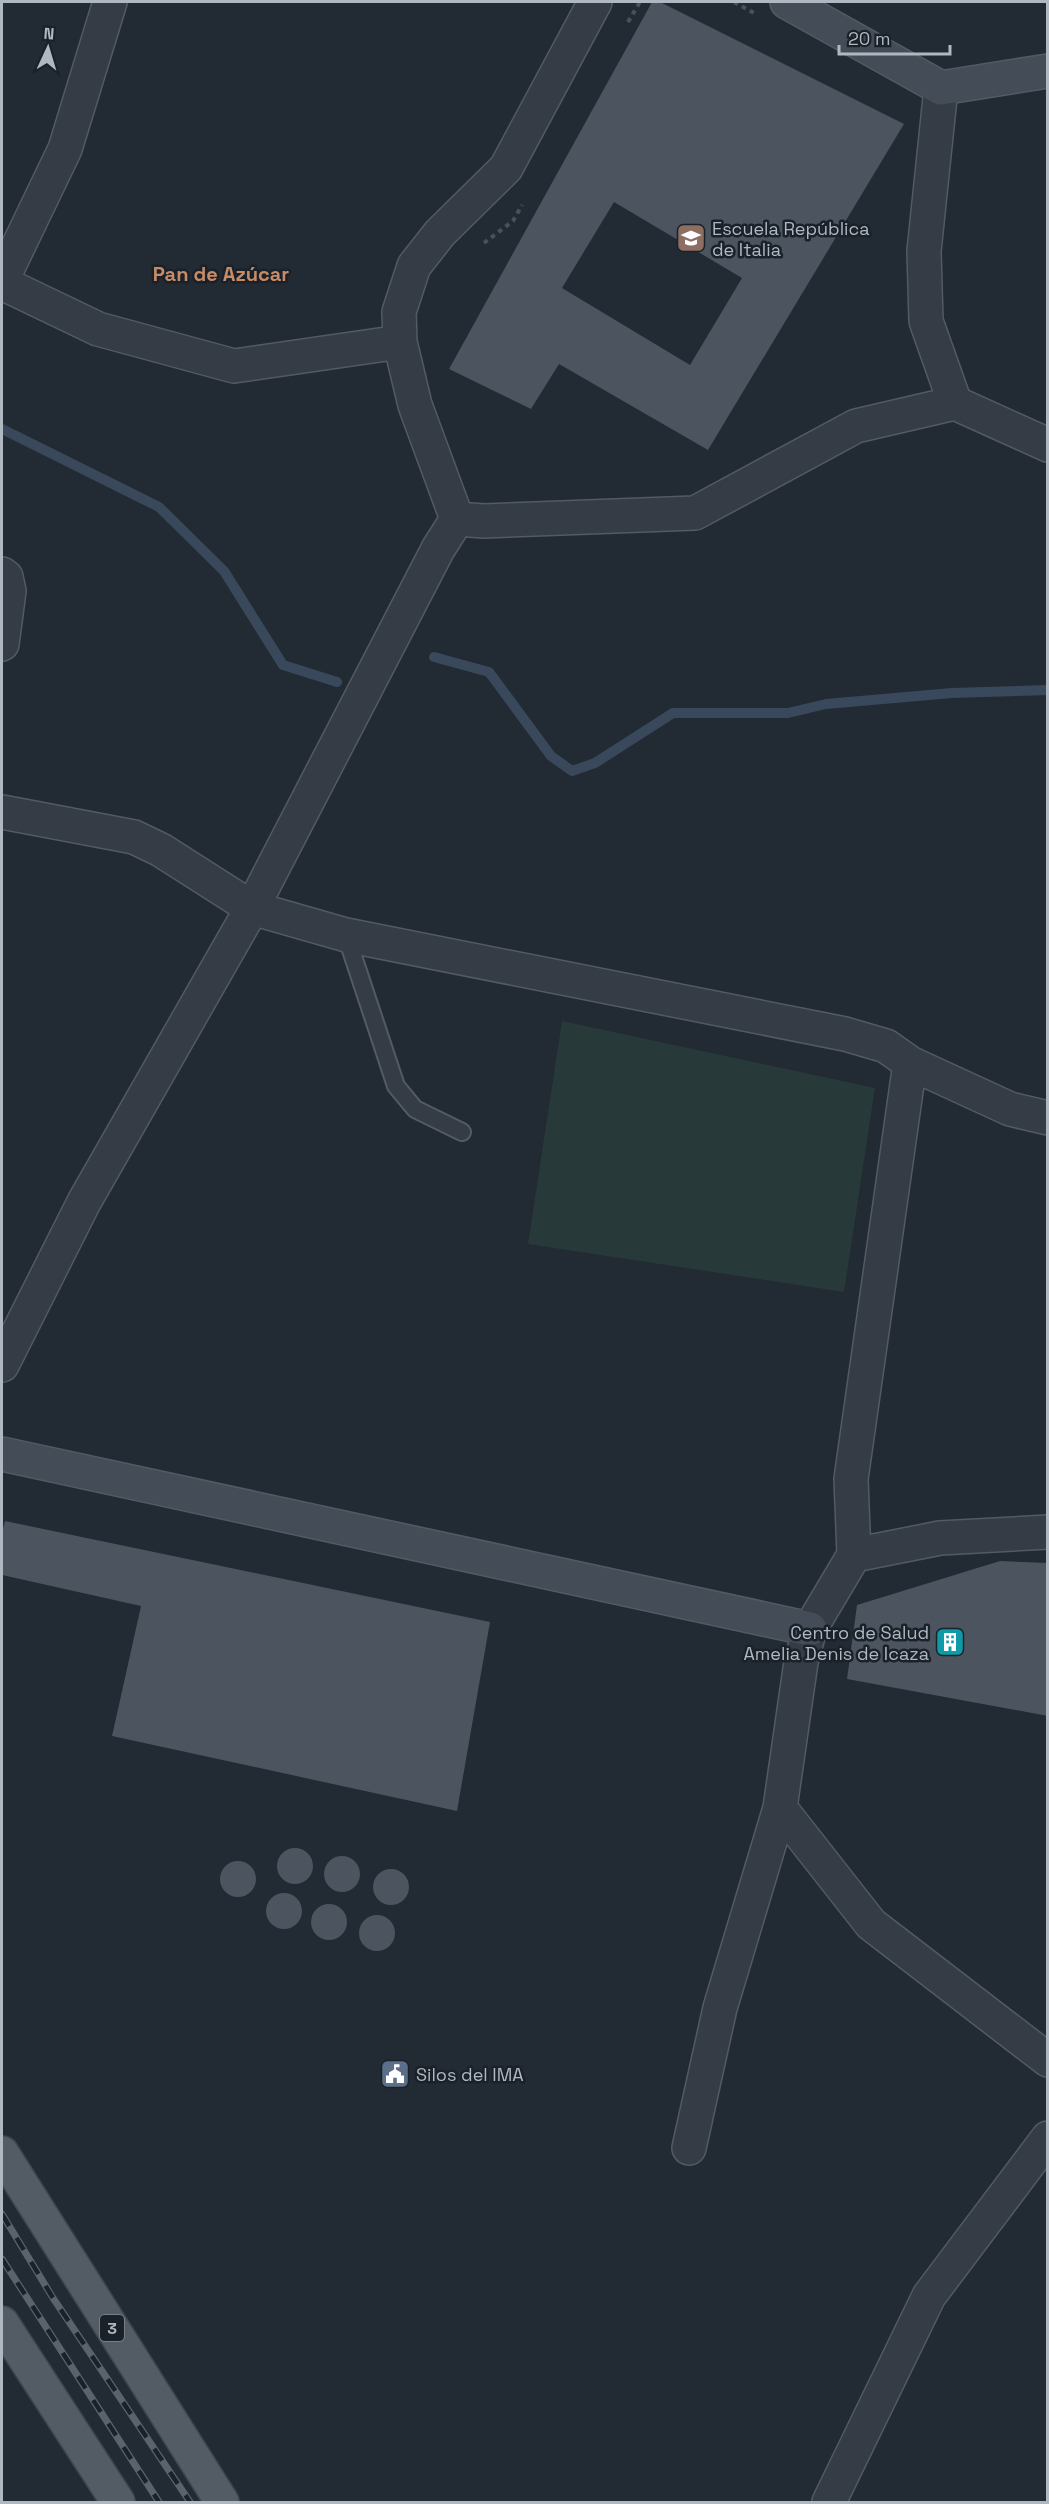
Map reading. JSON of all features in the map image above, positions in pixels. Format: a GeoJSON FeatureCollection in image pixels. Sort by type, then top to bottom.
{"type":"FeatureCollection","features":[{"type":"Feature","properties":{"kind":"main road","name":"3"},"geometry":{"type":"LineString","coordinates":[[2,2153],[222,2502]]}},
{"type":"Feature","properties":{"kind":"main road"},"geometry":{"type":"LineString","coordinates":[[2,2323],[118,2502]]}},
{"type":"Feature","properties":{"kind":"street"},"geometry":{"type":"LineString","coordinates":[[110,2],[65,149],[2,281],[98,329],[234,366],[400,342]]}},
{"type":"Feature","properties":{"kind":"street"},"geometry":{"type":"LineString","coordinates":[[457,519],[415,405],[400,342],[399,312],[414,266],[440,233],[507,168],[595,2]]}},
{"type":"Feature","properties":{"kind":"street"},"geometry":{"type":"LineString","coordinates":[[787,2],[941,88],[1047,71]]}},
{"type":"Feature","properties":{"kind":"street"},"geometry":{"type":"LineString","coordinates":[[941,88],[924,250],[926,321],[956,403]]}},
{"type":"Feature","properties":{"kind":"street"},"geometry":{"type":"LineString","coordinates":[[457,519],[484,521],[695,513],[856,426],[956,403],[1047,445]]}},
{"type":"Feature","properties":{"kind":"street"},"geometry":{"type":"LineString","coordinates":[[2,1365],[84,1202],[252,908],[438,549],[457,519]]}},
{"type":"Feature","properties":{"kind":"street"},"geometry":{"type":"LineString","coordinates":[[2,574],[6,577],[9,591],[2,644]]}},
{"type":"Feature","properties":{"kind":"street"},"geometry":{"type":"LineString","coordinates":[[2,812],[134,837],[162,850],[252,908],[346,935],[845,1034],[886,1046],[910,1063],[1010,1108],[1047,1118]]}},
{"type":"Feature","properties":{"kind":"street"},"geometry":{"type":"LineString","coordinates":[[689,2148],[720,2008],[780,1808],[801,1662],[810,1629],[854,1555],[851,1479],[910,1063]]}},
{"type":"Feature","properties":{"kind":"street"},"geometry":{"type":"LineString","coordinates":[[2,1454],[810,1629]]}},
{"type":"Feature","properties":{"kind":"street"},"geometry":{"type":"LineString","coordinates":[[854,1555],[940,1538],[1047,1532]]}},
{"type":"Feature","properties":{"kind":"street"},"geometry":{"type":"LineString","coordinates":[[780,1808],[871,1924],[1047,2060]]}},
{"type":"Feature","properties":{"kind":"street"},"geometry":{"type":"LineString","coordinates":[[829,2502],[929,2296],[1047,2138]]}},
{"type":"Feature","properties":{"kind":"lane"},"geometry":{"type":"LineString","coordinates":[[346,935],[396,1086],[415,1109],[462,1132]]}},
{"type":"Feature","properties":{"kind":"path"},"geometry":{"type":"LineString","coordinates":[[622,31],[639,2]]}},
{"type":"Feature","properties":{"kind":"path"},"geometry":{"type":"LineString","coordinates":[[479,247],[513,220],[525,201]]}},
{"type":"Feature","properties":{"kind":"shaded area"},"geometry":{"type":"Polygon","coordinates":[[[562,1021],[875,1088],[844,1292],[528,1244],[562,1021]]]}},
{"type":"Feature","properties":{"kind":"building"},"geometry":{"type":"Polygon","coordinates":[[[652,2],[660,2],[904,124],[708,450],[559,364],[531,409],[449,369],[652,2]],[[614,202],[562,288],[690,365],[742,278],[614,202]]]}},
{"type":"Feature","properties":{"kind":"building"},"geometry":{"type":"Polygon","coordinates":[[[5,1521],[490,1622],[457,1811],[112,1736],[141,1606],[2,1575],[2,1532],[5,1521]]]}},
{"type":"Feature","properties":{"kind":"building","name":"Centro de Salud Amelia Denis de Icaza"},"geometry":{"type":"Polygon","coordinates":[[[1000,1561],[1048,1563],[1048,1716],[847,1679],[857,1605],[1000,1561]]]}},
{"type":"Feature","properties":{"kind":"building"},"geometry":{"type":"Polygon","coordinates":[[[295,1848],[308,1853],[313,1866],[308,1879],[295,1884],[282,1879],[277,1866],[282,1853],[295,1848]]]}},
{"type":"Feature","properties":{"kind":"building"},"geometry":{"type":"Polygon","coordinates":[[[342,1856],[355,1861],[360,1874],[355,1887],[342,1892],[329,1887],[324,1874],[329,1861],[342,1856]]]}},
{"type":"Feature","properties":{"kind":"building"},"geometry":{"type":"Polygon","coordinates":[[[238,1861],[251,1866],[256,1879],[251,1892],[238,1897],[225,1892],[220,1879],[225,1866],[238,1861]]]}},
{"type":"Feature","properties":{"kind":"building"},"geometry":{"type":"Polygon","coordinates":[[[391,1869],[404,1874],[409,1887],[404,1900],[391,1905],[378,1900],[373,1887],[378,1874],[391,1869]]]}},
{"type":"Feature","properties":{"kind":"building"},"geometry":{"type":"Polygon","coordinates":[[[284,1893],[297,1898],[302,1911],[297,1924],[284,1929],[271,1924],[266,1911],[271,1898],[284,1893]]]}},
{"type":"Feature","properties":{"kind":"building"},"geometry":{"type":"Polygon","coordinates":[[[329,1904],[342,1909],[347,1922],[342,1935],[329,1940],[316,1935],[311,1922],[316,1909],[329,1904]]]}},
{"type":"Feature","properties":{"kind":"building"},"geometry":{"type":"Polygon","coordinates":[[[377,1915],[390,1920],[395,1933],[390,1946],[377,1951],[364,1946],[359,1933],[364,1920],[377,1915]]]}},
{"type":"Feature","properties":{"kind":"waterway"},"geometry":{"type":"LineString","coordinates":[[2,429],[159,507],[224,571],[283,665],[337,682]]}},
{"type":"Feature","properties":{"kind":"waterway"},"geometry":{"type":"LineString","coordinates":[[434,657],[489,672],[551,756],[572,771],[595,763],[673,713],[788,713],[826,704],[952,693],[1048,690]]}},
{"type":"Feature","properties":{"kind":"railway"},"geometry":{"type":"LineString","coordinates":[[2,2214],[53,2298],[190,2502]]}},
{"type":"Feature","properties":{"kind":"railway"},"geometry":{"type":"LineString","coordinates":[[2,2259],[159,2502]]}},
{"type":"Feature","properties":{"kind":"place","name":"Escuela República de Italia"},"geometry":{"type":"Point","coordinates":[691,238]}},
{"type":"Feature","properties":{"kind":"place","name":"Centro de Salud Amelia Denis de Icaza"},"geometry":{"type":"Point","coordinates":[950,1642]}},
{"type":"Feature","properties":{"kind":"place","name":"Silos del IMA"},"geometry":{"type":"Point","coordinates":[395,2074]}},
{"type":"Feature","properties":{"kind":"district","name":"Pan de Azúcar"},"geometry":{"type":"Point","coordinates":[221,274]}}]}
